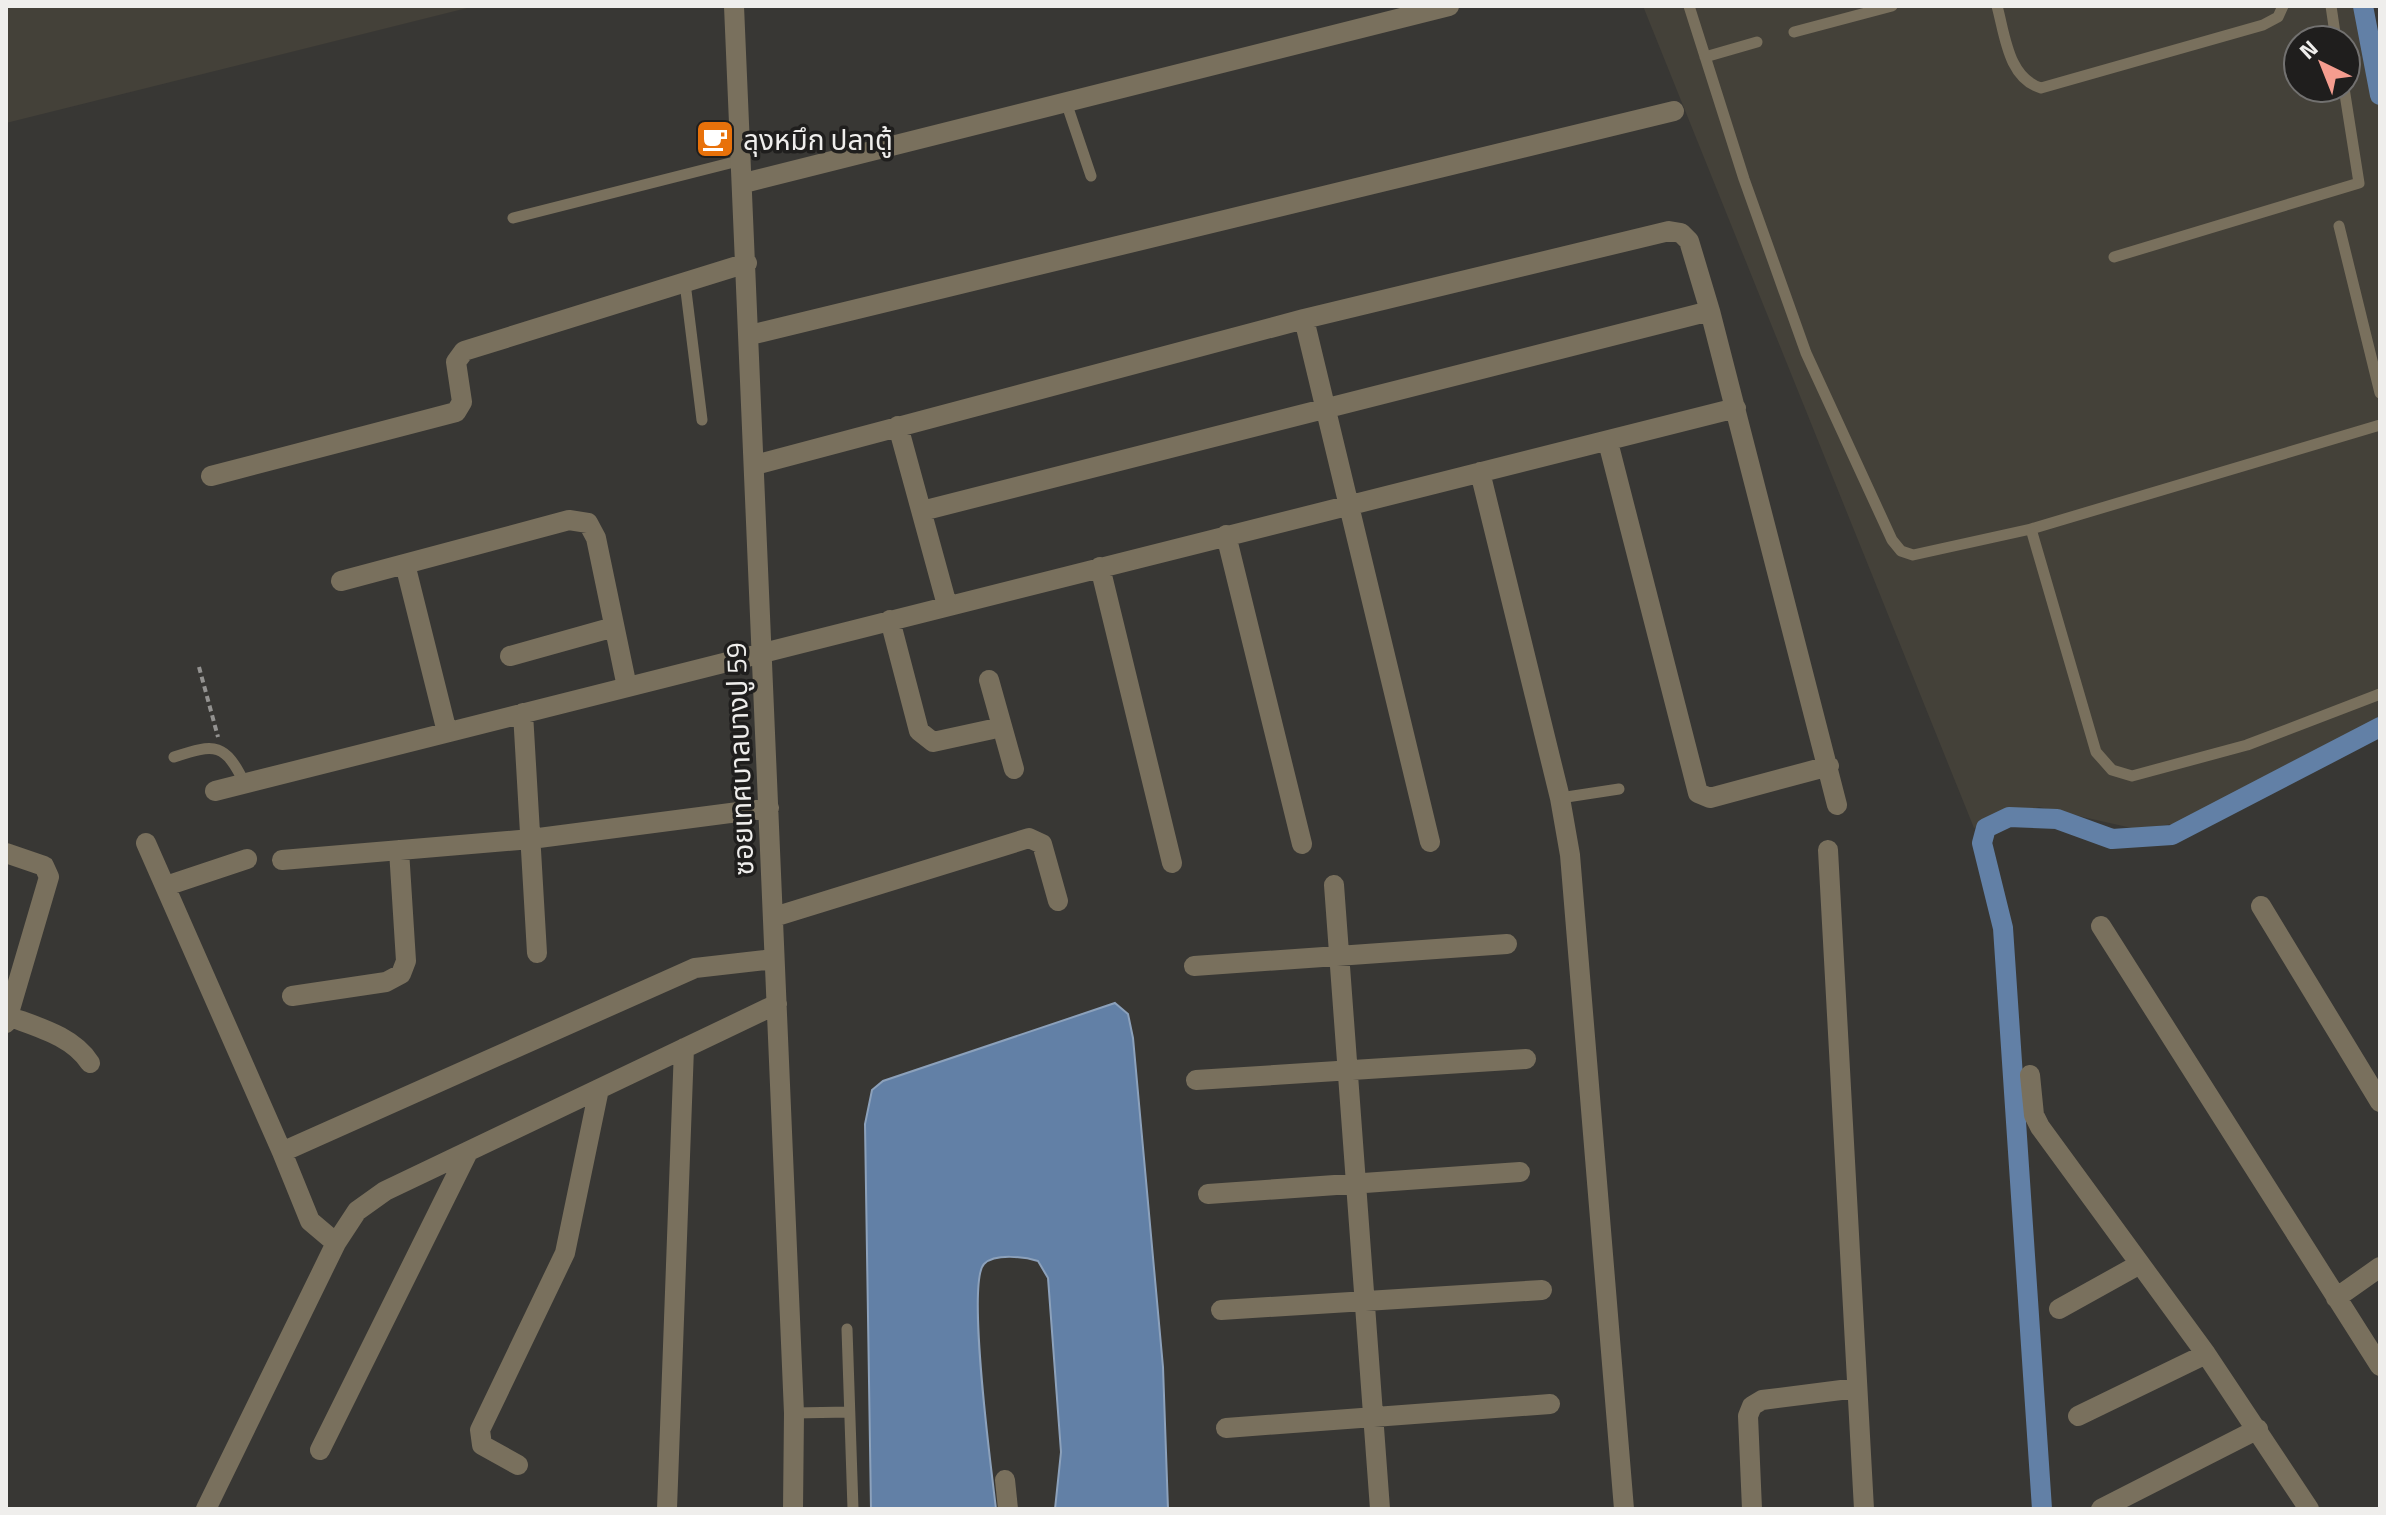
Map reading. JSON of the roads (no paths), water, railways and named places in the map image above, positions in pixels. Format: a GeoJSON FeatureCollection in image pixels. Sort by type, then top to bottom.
{"type":"FeatureCollection","features":[{"type":"Feature","properties":{"kind":"street","name":"ซอยเทศบาลบางปู 59"},"geometry":{"type":"LineString","coordinates":[[734,6],[744,183],[794,1413],[793,1509]]}},
{"type":"Feature","properties":{"kind":"street"},"geometry":{"type":"LineString","coordinates":[[744,183],[1449,6]]}},
{"type":"Feature","properties":{"kind":"street"},"geometry":{"type":"LineString","coordinates":[[750,335],[1674,111]]}},
{"type":"Feature","properties":{"kind":"street"},"geometry":{"type":"LineString","coordinates":[[755,465],[1304,319],[1669,231],[1681,233],[1689,241],[1710,311],[1837,805]]}},
{"type":"Feature","properties":{"kind":"street"},"geometry":{"type":"LineString","coordinates":[[211,476],[456,412],[462,402],[456,362],[464,351],[747,263]]}},
{"type":"Feature","properties":{"kind":"street"},"geometry":{"type":"LineString","coordinates":[[922,511],[1710,311]]}},
{"type":"Feature","properties":{"kind":"street"},"geometry":{"type":"LineString","coordinates":[[1304,319],[1430,842]]}},
{"type":"Feature","properties":{"kind":"street"},"geometry":{"type":"LineString","coordinates":[[215,791],[1736,408]]}},
{"type":"Feature","properties":{"kind":"street"},"geometry":{"type":"LineString","coordinates":[[898,426],[947,605]]}},
{"type":"Feature","properties":{"kind":"street"},"geometry":{"type":"LineString","coordinates":[[1608,442],[1698,793],[1710,798],[1829,766]]}},
{"type":"Feature","properties":{"kind":"street"},"geometry":{"type":"LineString","coordinates":[[1480,472],[1560,798],[1571,870],[1624,1509]]}},
{"type":"Feature","properties":{"kind":"street"},"geometry":{"type":"LineString","coordinates":[[341,581],[578,520],[593,529],[627,687]]}},
{"type":"Feature","properties":{"kind":"street"},"geometry":{"type":"LineString","coordinates":[[1226,535],[1302,844]]}},
{"type":"Feature","properties":{"kind":"street"},"geometry":{"type":"LineString","coordinates":[[405,564],[447,732]]}},
{"type":"Feature","properties":{"kind":"street"},"geometry":{"type":"LineString","coordinates":[[1100,567],[1172,863]]}},
{"type":"Feature","properties":{"kind":"street"},"geometry":{"type":"LineString","coordinates":[[890,620],[919,731],[924,738],[933,742],[1002,727]]}},
{"type":"Feature","properties":{"kind":"street"},"geometry":{"type":"LineString","coordinates":[[510,656],[614,627]]}},
{"type":"Feature","properties":{"kind":"street"},"geometry":{"type":"LineString","coordinates":[[989,680],[1014,769]]}},
{"type":"Feature","properties":{"kind":"street"},"geometry":{"type":"LineString","coordinates":[[523,713],[537,953]]}},
{"type":"Feature","properties":{"kind":"street"},"geometry":{"type":"LineString","coordinates":[[282,860],[531,839],[769,808]]}},
{"type":"Feature","properties":{"kind":"street"},"geometry":{"type":"LineString","coordinates":[[774,917],[1029,838],[1042,844],[1058,901]]}},
{"type":"Feature","properties":{"kind":"street"},"geometry":{"type":"LineString","coordinates":[[146,843],[310,1221],[336,1243]]}},
{"type":"Feature","properties":{"kind":"street"},"geometry":{"type":"LineString","coordinates":[[292,996],[386,982],[401,974],[406,961],[399,850]]}},
{"type":"Feature","properties":{"kind":"street"},"geometry":{"type":"LineString","coordinates":[[1828,850],[1864,1509]]}},
{"type":"Feature","properties":{"kind":"street"},"geometry":{"type":"LineString","coordinates":[[6,853],[44,866],[49,877],[7,1020],[48,1031],[81,1049],[90,1063]]}},
{"type":"Feature","properties":{"kind":"street"},"geometry":{"type":"LineString","coordinates":[[166,886],[247,859]]}},
{"type":"Feature","properties":{"kind":"street"},"geometry":{"type":"LineString","coordinates":[[1334,885],[1380,1509]]}},
{"type":"Feature","properties":{"kind":"street"},"geometry":{"type":"LineString","coordinates":[[2261,906],[2380,1102]]}},
{"type":"Feature","properties":{"kind":"street"},"geometry":{"type":"LineString","coordinates":[[2101,926],[2380,1366]]}},
{"type":"Feature","properties":{"kind":"street"},"geometry":{"type":"LineString","coordinates":[[1194,966],[1507,944]]}},
{"type":"Feature","properties":{"kind":"street"},"geometry":{"type":"LineString","coordinates":[[282,1152],[695,968],[774,959]]}},
{"type":"Feature","properties":{"kind":"street"},"geometry":{"type":"LineString","coordinates":[[206,1509],[346,1224],[370,1200],[777,1004]]}},
{"type":"Feature","properties":{"kind":"street"},"geometry":{"type":"LineString","coordinates":[[667,1509],[684,1048]]}},
{"type":"Feature","properties":{"kind":"street"},"geometry":{"type":"LineString","coordinates":[[1196,1080],[1526,1059]]}},
{"type":"Feature","properties":{"kind":"street"},"geometry":{"type":"LineString","coordinates":[[2030,1075],[2034,1115],[2040,1127],[2206,1354],[2309,1509]]}},
{"type":"Feature","properties":{"kind":"street"},"geometry":{"type":"LineString","coordinates":[[518,1465],[482,1445],[480,1430],[565,1253],[599,1089]]}},
{"type":"Feature","properties":{"kind":"street"},"geometry":{"type":"LineString","coordinates":[[320,1450],[468,1152]]}},
{"type":"Feature","properties":{"kind":"street"},"geometry":{"type":"LineString","coordinates":[[1208,1194],[1520,1172]]}},
{"type":"Feature","properties":{"kind":"street"},"geometry":{"type":"LineString","coordinates":[[2059,1309],[2140,1264]]}},
{"type":"Feature","properties":{"kind":"street"},"geometry":{"type":"LineString","coordinates":[[2336,1298],[2380,1267]]}},
{"type":"Feature","properties":{"kind":"street"},"geometry":{"type":"LineString","coordinates":[[1221,1310],[1542,1290]]}},
{"type":"Feature","properties":{"kind":"street"},"geometry":{"type":"LineString","coordinates":[[2078,1416],[2206,1354]]}},
{"type":"Feature","properties":{"kind":"street"},"geometry":{"type":"LineString","coordinates":[[1752,1509],[1748,1416],[1752,1406],[1762,1400],[1857,1388]]}},
{"type":"Feature","properties":{"kind":"street"},"geometry":{"type":"LineString","coordinates":[[1226,1428],[1550,1404]]}},
{"type":"Feature","properties":{"kind":"street"},"geometry":{"type":"LineString","coordinates":[[2101,1509],[2258,1429]]}},
{"type":"Feature","properties":{"kind":"street"},"geometry":{"type":"LineString","coordinates":[[1005,1480],[1008,1509]]}},
{"type":"Feature","properties":{"kind":"lane"},"geometry":{"type":"LineString","coordinates":[[1689,6],[1806,353],[1892,540],[1901,551],[1913,555],[2031,529],[2380,425]]}},
{"type":"Feature","properties":{"kind":"lane"},"geometry":{"type":"LineString","coordinates":[[1794,32],[1892,6]]}},
{"type":"Feature","properties":{"kind":"lane"},"geometry":{"type":"LineString","coordinates":[[1997,6],[2016,71],[2029,85],[2041,88],[2263,25],[2278,17],[2283,6]]}},
{"type":"Feature","properties":{"kind":"lane"},"geometry":{"type":"LineString","coordinates":[[1705,57],[1757,42]]}},
{"type":"Feature","properties":{"kind":"lane"},"geometry":{"type":"LineString","coordinates":[[1066,102],[1091,176]]}},
{"type":"Feature","properties":{"kind":"lane"},"geometry":{"type":"LineString","coordinates":[[2114,257],[2359,183],[2347,104]]}},
{"type":"Feature","properties":{"kind":"lane"},"geometry":{"type":"LineString","coordinates":[[513,218],[742,160]]}},
{"type":"Feature","properties":{"kind":"lane"},"geometry":{"type":"LineString","coordinates":[[2339,226],[2380,393]]}},
{"type":"Feature","properties":{"kind":"lane"},"geometry":{"type":"LineString","coordinates":[[685,283],[702,420]]}},
{"type":"Feature","properties":{"kind":"lane"},"geometry":{"type":"LineString","coordinates":[[2031,529],[2096,752],[2112,770],[2132,776],[2247,745],[2380,694]]}},
{"type":"Feature","properties":{"kind":"lane"},"geometry":{"type":"LineString","coordinates":[[174,757],[204,747],[222,751],[232,758],[245,784]]}},
{"type":"Feature","properties":{"kind":"lane"},"geometry":{"type":"LineString","coordinates":[[1560,798],[1619,789]]}},
{"type":"Feature","properties":{"kind":"lane"},"geometry":{"type":"LineString","coordinates":[[847,1329],[853,1509]]}},
{"type":"Feature","properties":{"kind":"lane"},"geometry":{"type":"LineString","coordinates":[[794,1413],[849,1412]]}},
{"type":"Feature","properties":{"kind":"water"},"geometry":{"type":"Polygon","coordinates":[[[1115,1003],[1128,1014],[1133,1038],[1163,1367],[1168,1509],[1055,1509],[1061,1452],[1048,1278],[1038,1261],[1010,1257],[995,1258],[984,1264],[979,1279],[979,1341],[996,1509],[871,1509],[865,1124],[872,1090],[883,1081],[1115,1003]]]}},
{"type":"Feature","properties":{"kind":"waterway"},"geometry":{"type":"LineString","coordinates":[[2363,6],[2380,95]]}},
{"type":"Feature","properties":{"kind":"waterway"},"geometry":{"type":"LineString","coordinates":[[2042,1509],[2003,928],[1982,843],[1986,828],[2009,817],[2057,819],[2112,839],[2172,835],[2380,727]]}},
{"type":"Feature","properties":{"kind":"place","name":"ลุงหมึก ปลาตู้"},"geometry":{"type":"Point","coordinates":[715,139]}}]}
